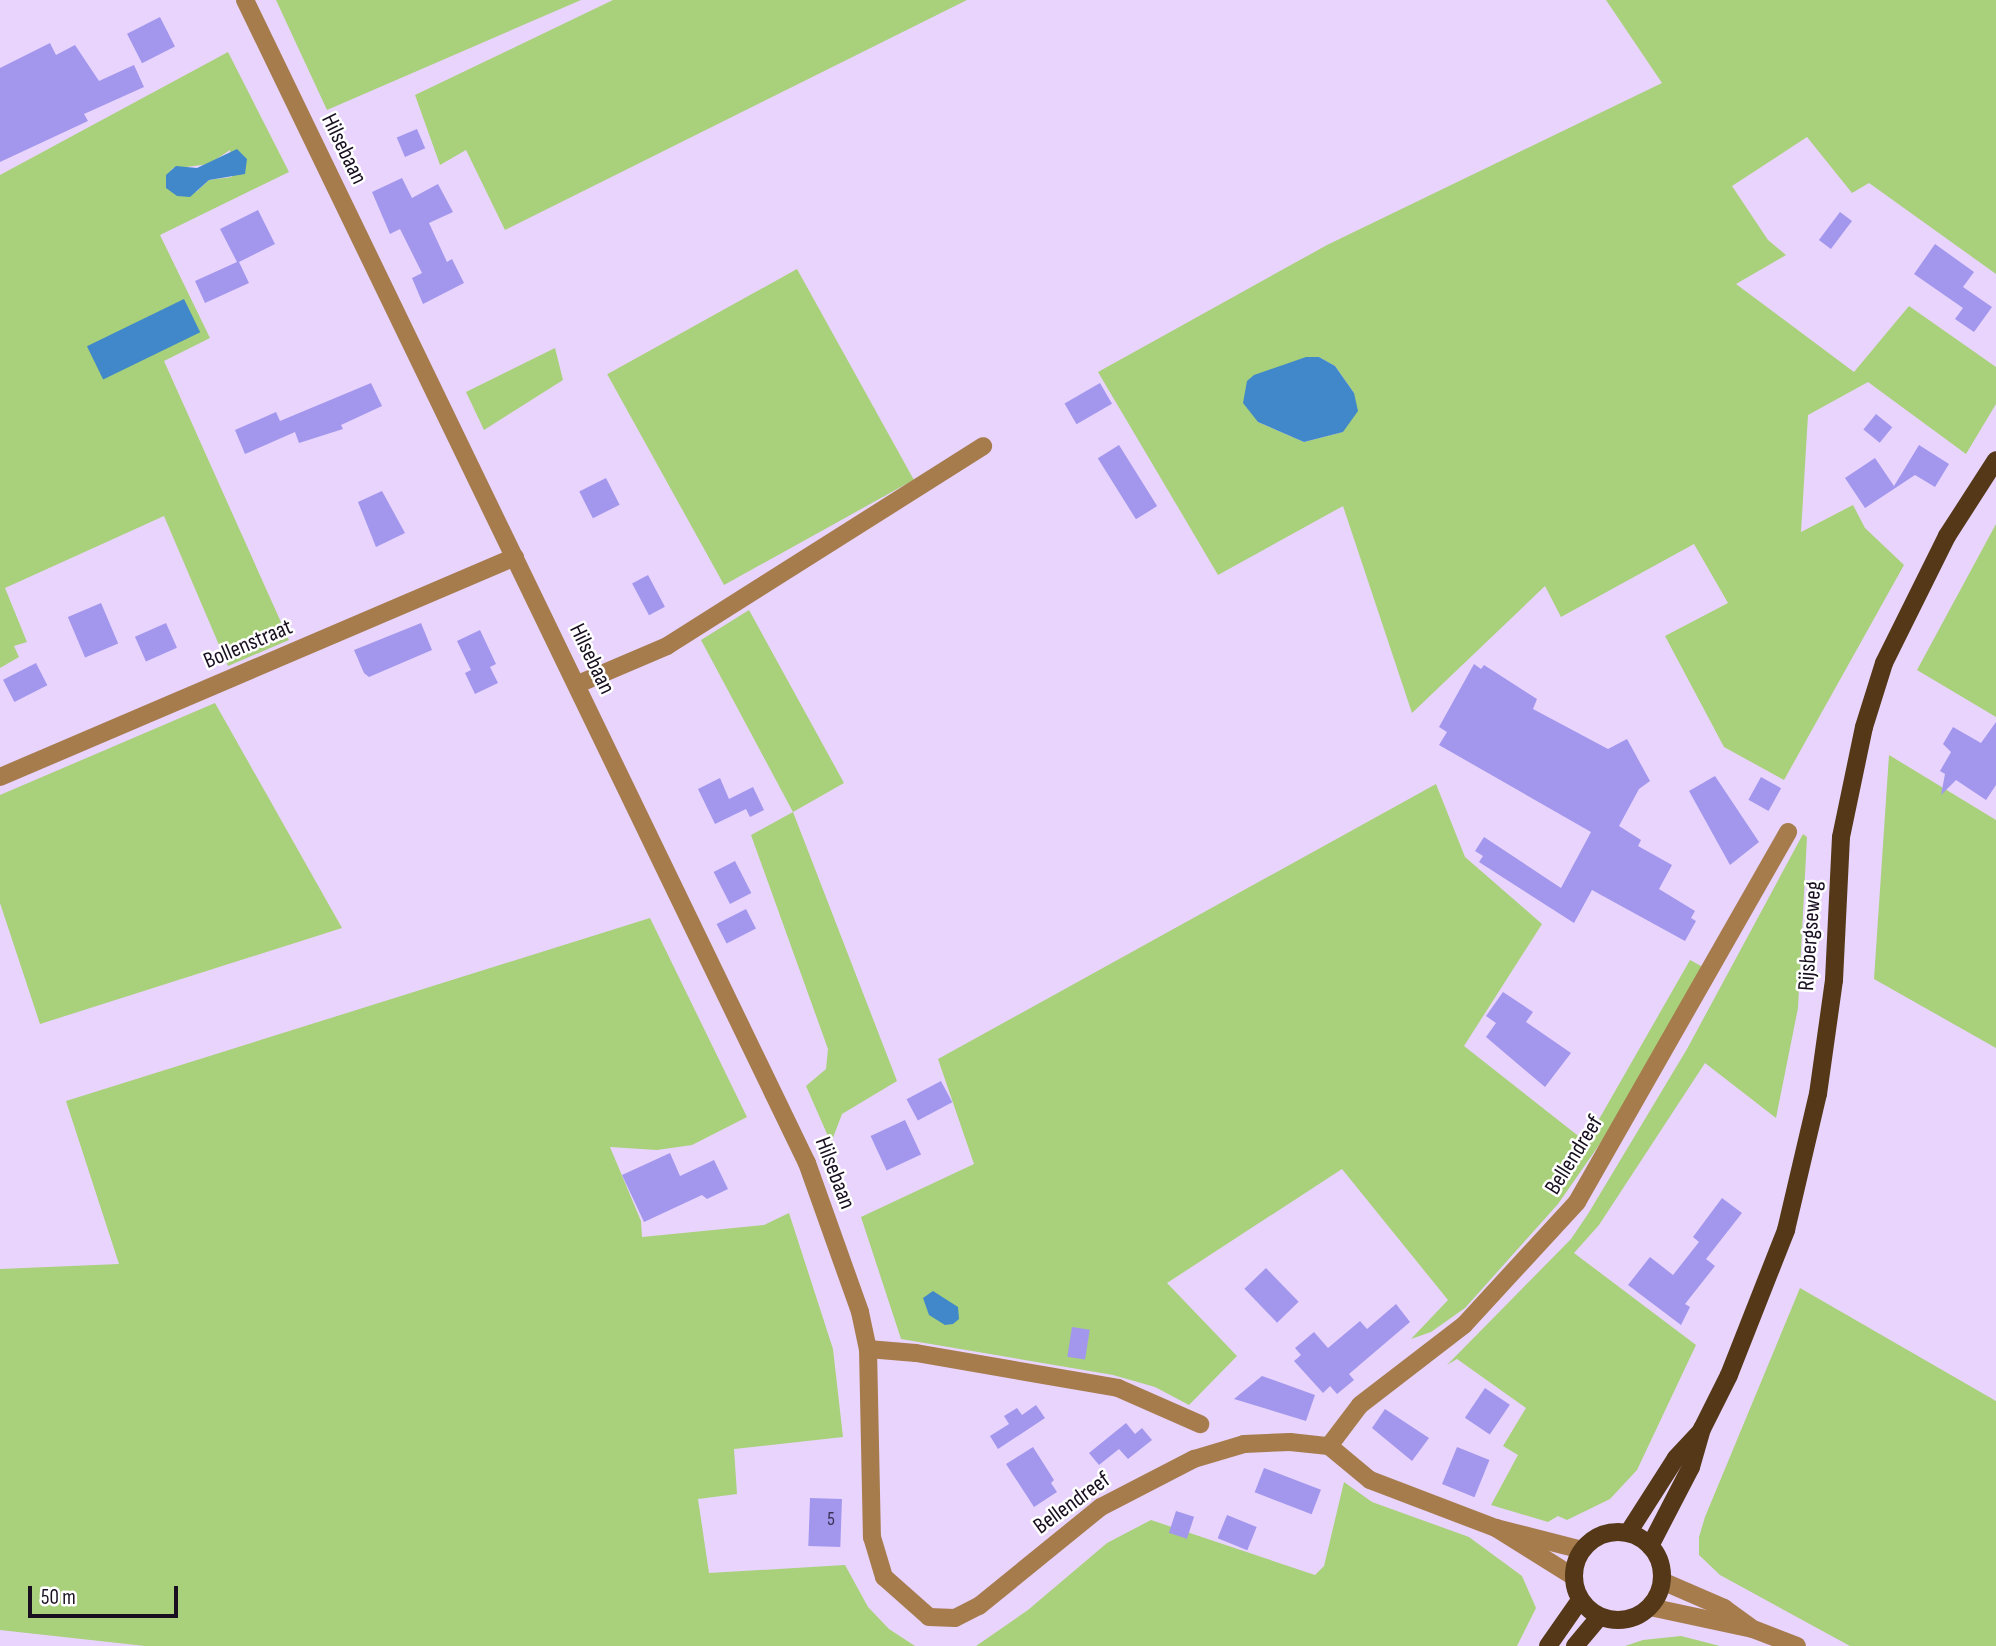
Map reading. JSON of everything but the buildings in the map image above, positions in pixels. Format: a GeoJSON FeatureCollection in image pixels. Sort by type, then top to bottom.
{"type":"FeatureCollection","features":[{"type":"Feature","properties":{"kind":"main road","name":"Rijsbergseweg"},"geometry":{"type":"LineString","coordinates":[[1650,1546],[1691,1467],[1702,1429],[1729,1375],[1786,1230],[1818,1094],[1834,980],[1841,836],[1864,727],[1884,663],[1947,536],[1996,460]]}},
{"type":"Feature","properties":{"kind":"main road","name":"Rijsbergseweg"},"geometry":{"type":"LineString","coordinates":[[1628,1533],[1676,1458],[1702,1429]]}},
{"type":"Feature","properties":{"kind":"main road"},"geometry":{"type":"LineString","coordinates":[[1628,1533],[1650,1546],[1657,1556],[1662,1581],[1650,1607],[1626,1620],[1599,1617],[1580,1600],[1574,1577],[1582,1550],[1602,1535],[1628,1533]]}},
{"type":"Feature","properties":{"kind":"main road"},"geometry":{"type":"LineString","coordinates":[[1548,1646],[1580,1600]]}},
{"type":"Feature","properties":{"kind":"main road"},"geometry":{"type":"LineString","coordinates":[[1575,1646],[1599,1617]]}},
{"type":"Feature","properties":{"kind":"street","name":"Hilsebaan"},"geometry":{"type":"LineString","coordinates":[[245,0],[578,684],[807,1163],[860,1312],[868,1349],[872,1537],[884,1577],[903,1596]]}},
{"type":"Feature","properties":{"kind":"street"},"geometry":{"type":"LineString","coordinates":[[578,684],[667,646],[983,446]]}},
{"type":"Feature","properties":{"kind":"street","name":"Bollenstraat"},"geometry":{"type":"LineString","coordinates":[[0,777],[515,556]]}},
{"type":"Feature","properties":{"kind":"street","name":"Bellendreef"},"geometry":{"type":"LineString","coordinates":[[903,1596],[929,1617],[955,1618],[979,1606],[1101,1507],[1194,1459],[1244,1444],[1290,1442],[1329,1446],[1360,1405],[1464,1325],[1577,1202],[1788,832]]}},
{"type":"Feature","properties":{"kind":"street"},"geometry":{"type":"LineString","coordinates":[[868,1349],[916,1353],[1118,1388],[1200,1424]]}},
{"type":"Feature","properties":{"kind":"street"},"geometry":{"type":"LineString","coordinates":[[1329,1446],[1370,1480],[1496,1528],[1582,1550]]}},
{"type":"Feature","properties":{"kind":"street"},"geometry":{"type":"LineString","coordinates":[[1496,1528],[1574,1577]]}},
{"type":"Feature","properties":{"kind":"street"},"geometry":{"type":"LineString","coordinates":[[1662,1581],[1724,1608],[1753,1629]]}},
{"type":"Feature","properties":{"kind":"street"},"geometry":{"type":"LineString","coordinates":[[1650,1607],[1753,1629],[1797,1646]]}},
{"type":"Feature","properties":{"kind":"green space"},"geometry":{"type":"Polygon","coordinates":[[[276,0],[581,0],[327,110],[276,0]]]}},
{"type":"Feature","properties":{"kind":"green space"},"geometry":{"type":"Polygon","coordinates":[[[613,0],[967,0],[505,230],[466,150],[440,165],[415,95],[613,0]]]}},
{"type":"Feature","properties":{"kind":"green space"},"geometry":{"type":"Polygon","coordinates":[[[1606,0],[1996,0],[1996,274],[1869,183],[1852,193],[1807,137],[1732,186],[1768,240],[1786,255],[1736,284],[1854,372],[1909,306],[1996,367],[1996,404],[1966,454],[1868,382],[1808,415],[1801,532],[1853,505],[1865,528],[1904,565],[1784,780],[1724,747],[1665,636],[1728,603],[1694,544],[1561,617],[1545,586],[1412,713],[1343,506],[1218,575],[1098,372],[1327,245],[1662,83],[1606,0]],[[1319,357],[1258,422],[1304,442],[1343,432],[1354,393],[1335,366],[1319,357]]]}},
{"type":"Feature","properties":{"kind":"green space"},"geometry":{"type":"Polygon","coordinates":[[[228,52],[289,172],[160,235],[210,338],[164,361],[289,640],[228,666],[164,516],[5,588],[27,642],[14,646],[19,657],[0,668],[0,175],[228,52]],[[230,150],[209,164],[171,169],[196,192],[209,180],[232,177],[230,150]]]}},
{"type":"Feature","properties":{"kind":"green space"},"geometry":{"type":"Polygon","coordinates":[[[797,269],[914,480],[724,585],[607,374],[797,269]]]}},
{"type":"Feature","properties":{"kind":"green space"},"geometry":{"type":"Polygon","coordinates":[[[555,348],[563,380],[484,430],[466,392],[555,348]]]}},
{"type":"Feature","properties":{"kind":"green space"},"geometry":{"type":"Polygon","coordinates":[[[1996,524],[1996,717],[1917,670],[1996,524]]]}},
{"type":"Feature","properties":{"kind":"green space"},"geometry":{"type":"Polygon","coordinates":[[[749,610],[844,783],[793,812],[701,640],[749,610]]]}},
{"type":"Feature","properties":{"kind":"green space"},"geometry":{"type":"Polygon","coordinates":[[[215,703],[342,928],[40,1024],[0,903],[0,795],[215,703]]]}},
{"type":"Feature","properties":{"kind":"green space"},"geometry":{"type":"Polygon","coordinates":[[[1889,755],[1996,820],[1996,1048],[1874,979],[1889,755]]]}},
{"type":"Feature","properties":{"kind":"green space"},"geometry":{"type":"Polygon","coordinates":[[[1436,784],[1465,857],[1542,924],[1464,1046],[1586,1142],[1690,960],[1703,967],[1622,1112],[1558,1204],[1465,1308],[1431,1332],[1411,1339],[1448,1300],[1342,1169],[1167,1283],[1237,1356],[1189,1405],[1155,1387],[1113,1375],[901,1339],[861,1217],[974,1164],[938,1059],[1436,784]]]}},
{"type":"Feature","properties":{"kind":"green space"},"geometry":{"type":"Polygon","coordinates":[[[793,812],[897,1081],[842,1114],[831,1143],[806,1086],[826,1069],[828,1049],[751,835],[793,812]]]}},
{"type":"Feature","properties":{"kind":"green space"},"geometry":{"type":"Polygon","coordinates":[[[1803,834],[1807,837],[1798,1008],[1776,1118],[1705,1063],[1599,1225],[1574,1253],[1696,1345],[1637,1470],[1610,1499],[1567,1520],[1558,1516],[1548,1522],[1491,1505],[1518,1455],[1503,1446],[1526,1408],[1457,1359],[1447,1365],[1571,1239],[1588,1214],[1687,1049],[1803,834]]]}},
{"type":"Feature","properties":{"kind":"green space"},"geometry":{"type":"Polygon","coordinates":[[[650,918],[747,1117],[692,1145],[657,1150],[610,1147],[641,1221],[642,1237],[764,1225],[789,1213],[833,1349],[843,1437],[734,1449],[737,1494],[698,1499],[709,1573],[845,1565],[868,1607],[889,1629],[915,1646],[145,1646],[0,1630],[0,1269],[119,1264],[66,1101],[650,918]]]}},
{"type":"Feature","properties":{"kind":"green space"},"geometry":{"type":"Polygon","coordinates":[[[1800,1288],[1996,1401],[1996,1646],[1850,1646],[1720,1575],[1699,1555],[1699,1537],[1705,1517],[1800,1288]]]}},
{"type":"Feature","properties":{"kind":"green space"},"geometry":{"type":"Polygon","coordinates":[[[1344,1482],[1372,1502],[1469,1537],[1522,1576],[1536,1608],[1517,1646],[976,1646],[1028,1610],[1107,1543],[1151,1520],[1315,1575],[1324,1566],[1344,1482]]]}},
{"type":"Feature","properties":{"kind":"green space"},"geometry":{"type":"Polygon","coordinates":[[[1681,1636],[1720,1646],[1625,1646],[1643,1640],[1681,1636]]]}},
{"type":"Feature","properties":{"kind":"water"},"geometry":{"type":"Polygon","coordinates":[[[237,149],[247,159],[245,174],[209,180],[190,197],[177,196],[166,188],[166,175],[176,166],[197,168],[237,149]]]}},
{"type":"Feature","properties":{"kind":"water"},"geometry":{"type":"Polygon","coordinates":[[[184,299],[200,332],[103,380],[87,346],[184,299]]]}},
{"type":"Feature","properties":{"kind":"water"},"geometry":{"type":"Polygon","coordinates":[[[1306,357],[1319,357],[1335,366],[1354,393],[1358,411],[1343,432],[1304,442],[1258,422],[1243,403],[1247,381],[1254,375],[1306,357]]]}},
{"type":"Feature","properties":{"kind":"water"},"geometry":{"type":"Polygon","coordinates":[[[933,1291],[958,1307],[959,1319],[953,1324],[945,1325],[929,1315],[923,1298],[933,1291]]]}}]}
